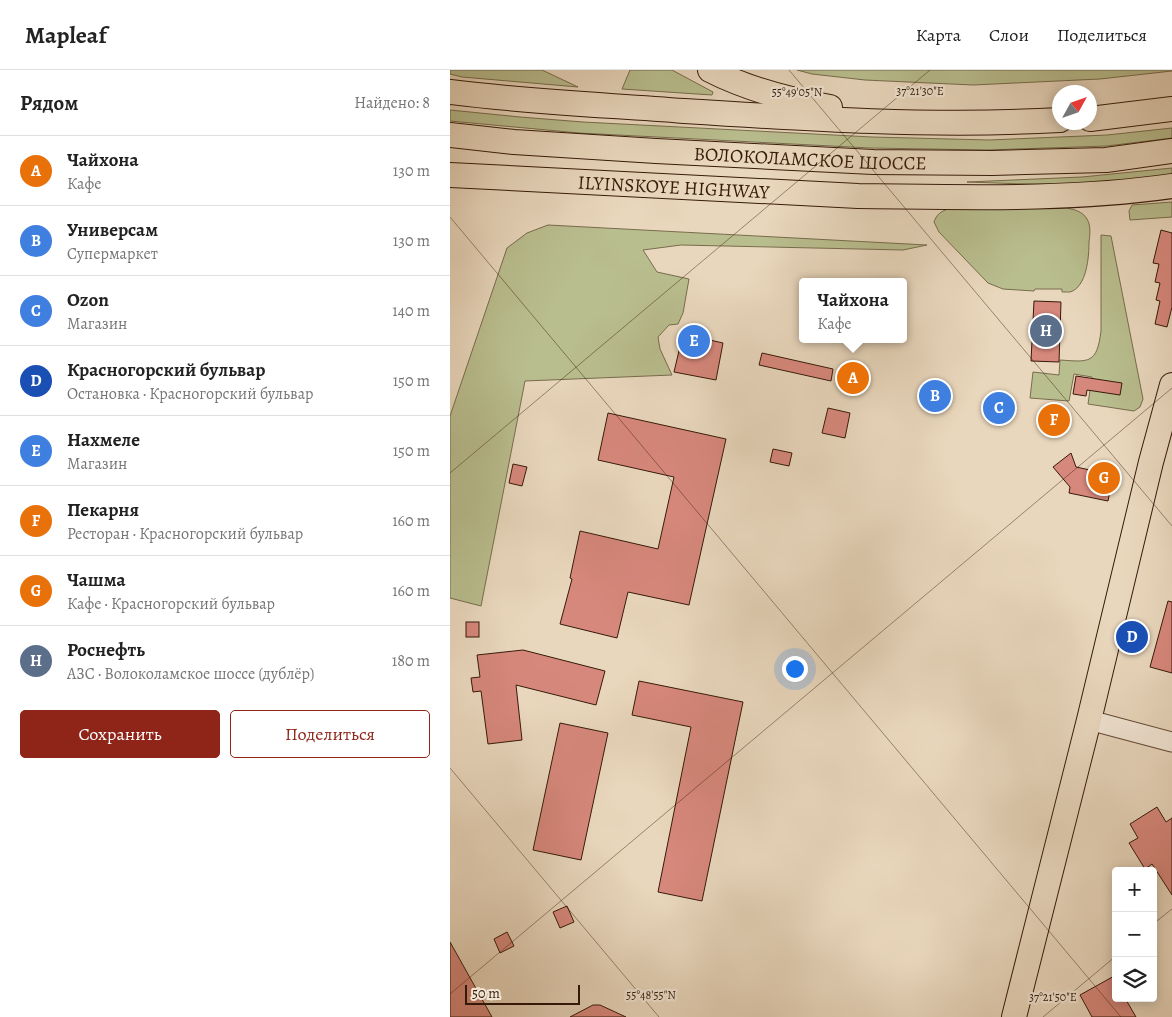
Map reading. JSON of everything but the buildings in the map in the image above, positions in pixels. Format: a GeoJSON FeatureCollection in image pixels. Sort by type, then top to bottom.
{"type":"FeatureCollection","features":[{"type":"Feature","properties":{"kind":"main road"},"geometry":{"type":"LineString","coordinates":[[710,70],[762,91],[810,104],[928,123]]}},
{"type":"Feature","properties":{"kind":"main road","name":"ВОЛОКОЛАМСКОЕ ШОССЕ"},"geometry":{"type":"LineString","coordinates":[[450,92],[537,101],[741,114],[928,123],[1052,120]]}},
{"type":"Feature","properties":{"kind":"main road"},"geometry":{"type":"LineString","coordinates":[[1097,117],[1172,109]]}},
{"type":"Feature","properties":{"kind":"main road","name":"ВОЛОКОЛАМСКОЕ ШОССЕ"},"geometry":{"type":"LineString","coordinates":[[450,135],[514,142],[873,162],[992,163],[1106,160],[1172,151]]}},
{"type":"Feature","properties":{"kind":"main road"},"geometry":{"type":"LineString","coordinates":[[656,151],[897,196],[1003,197],[1088,194],[1168,188]]}},
{"type":"Feature","properties":{"kind":"main road","name":"ILYINSKOYE HIGHWAY"},"geometry":{"type":"LineString","coordinates":[[450,174],[858,196],[897,196]]}},
{"type":"Feature","properties":{"kind":"main road"},"geometry":{"type":"LineString","coordinates":[[1014,1017],[1172,385]]}},
{"type":"Feature","properties":{"kind":"street"},"geometry":{"type":"LineString","coordinates":[[1089,720],[1172,742]]}},
{"type":"Feature","properties":{"kind":"green space"},"geometry":{"type":"Polygon","coordinates":[[[450,70],[542,70],[578,87],[462,77],[450,74],[450,70]]]}},
{"type":"Feature","properties":{"kind":"green space"},"geometry":{"type":"Polygon","coordinates":[[[630,70],[672,70],[713,92],[712,95],[622,89],[630,70]]]}},
{"type":"Feature","properties":{"kind":"green space"},"geometry":{"type":"Polygon","coordinates":[[[797,70],[1172,71],[1100,79],[973,85],[865,80],[812,74],[797,70]]]}},
{"type":"Feature","properties":{"kind":"green space"},"geometry":{"type":"Polygon","coordinates":[[[450,110],[583,122],[872,137],[989,140],[1107,135],[1172,128],[1172,138],[1107,146],[987,150],[870,148],[579,133],[450,121],[450,110]]]}},
{"type":"Feature","properties":{"kind":"green space"},"geometry":{"type":"Polygon","coordinates":[[[1172,168],[1172,177],[1081,186],[967,182],[1082,177],[1172,168]]]}},
{"type":"Feature","properties":{"kind":"green space"},"geometry":{"type":"Polygon","coordinates":[[[1172,202],[1172,217],[1130,220],[1129,211],[1132,205],[1172,202]]]}},
{"type":"Feature","properties":{"kind":"green space"},"geometry":{"type":"Polygon","coordinates":[[[1067,208],[1083,214],[1088,221],[1090,230],[1086,270],[1080,284],[1070,292],[1062,292],[1062,289],[1035,289],[1034,291],[1003,289],[988,283],[939,232],[934,222],[939,214],[948,209],[1067,208]]]}},
{"type":"Feature","properties":{"kind":"green space"},"geometry":{"type":"Polygon","coordinates":[[[548,225],[927,245],[903,250],[681,245],[643,250],[657,272],[689,279],[683,313],[678,324],[669,325],[658,337],[660,349],[672,375],[525,381],[481,606],[450,598],[450,416],[507,248],[527,233],[548,225]]]}},
{"type":"Feature","properties":{"kind":"green space"},"geometry":{"type":"Polygon","coordinates":[[[1101,235],[1111,236],[1143,399],[1140,407],[1134,411],[1088,404],[1092,377],[1074,374],[1069,401],[1030,398],[1033,372],[1059,375],[1060,360],[1078,361],[1090,359],[1097,350],[1101,331],[1101,235]]]}},
{"type":"Feature","properties":{"kind":"place","name":"Роснефть"},"geometry":{"type":"Point","coordinates":[1046,331]}},
{"type":"Feature","properties":{"kind":"place","name":"Нахмеле"},"geometry":{"type":"Point","coordinates":[694,341]}},
{"type":"Feature","properties":{"kind":"place","name":"Чайхона"},"geometry":{"type":"Point","coordinates":[853,378]}},
{"type":"Feature","properties":{"kind":"place","name":"Универсам"},"geometry":{"type":"Point","coordinates":[935,396]}},
{"type":"Feature","properties":{"kind":"place","name":"Ozon"},"geometry":{"type":"Point","coordinates":[999,408]}},
{"type":"Feature","properties":{"kind":"place","name":"Пекарня"},"geometry":{"type":"Point","coordinates":[1054,420]}},
{"type":"Feature","properties":{"kind":"place","name":"Чашма"},"geometry":{"type":"Point","coordinates":[1104,478]}},
{"type":"Feature","properties":{"kind":"place","name":"Красногорский бульвар"},"geometry":{"type":"Point","coordinates":[1132,637]}}]}
